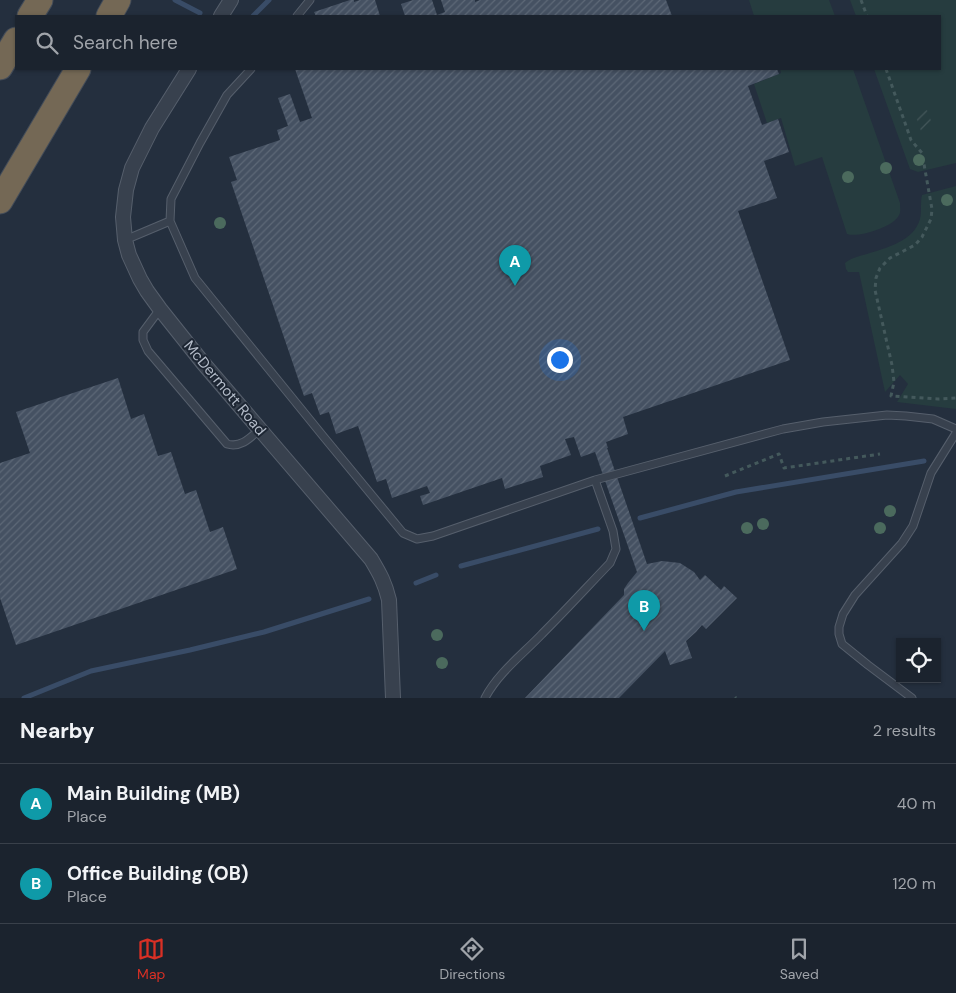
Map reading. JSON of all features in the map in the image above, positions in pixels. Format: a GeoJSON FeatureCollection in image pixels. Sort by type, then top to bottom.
{"type":"FeatureCollection","features":[{"type":"Feature","properties":{"kind":"highway"},"geometry":{"type":"LineString","coordinates":[[31,15],[40,0]]}},
{"type":"Feature","properties":{"kind":"highway"},"geometry":{"type":"LineString","coordinates":[[110,15],[118,0]]}},
{"type":"Feature","properties":{"kind":"highway"},"geometry":{"type":"LineString","coordinates":[[0,67],[15,42]]}},
{"type":"Feature","properties":{"kind":"highway"},"geometry":{"type":"LineString","coordinates":[[0,201],[77,70]]}},
{"type":"Feature","properties":{"kind":"street"},"geometry":{"type":"LineString","coordinates":[[222,15],[231,0]]}},
{"type":"Feature","properties":{"kind":"street","name":"McDermott Road"},"geometry":{"type":"LineString","coordinates":[[188,70],[152,128],[132,168],[126,190],[123,217],[129,255],[147,291],[160,309],[203,363],[365,553],[386,585],[389,600],[392,698]]}},
{"type":"Feature","properties":{"kind":"lane"},"geometry":{"type":"LineString","coordinates":[[298,15],[310,0]]}},
{"type":"Feature","properties":{"kind":"lane"},"geometry":{"type":"LineString","coordinates":[[250,70],[227,95],[200,143],[171,199],[170,221],[195,278],[403,533],[417,539],[433,536],[595,480],[779,430],[824,422],[887,415],[933,419],[956,431],[932,473],[913,526],[902,543],[856,595],[843,614],[839,627],[842,644],[912,698]]}},
{"type":"Feature","properties":{"kind":"lane"},"geometry":{"type":"LineString","coordinates":[[126,240],[170,221]]}},
{"type":"Feature","properties":{"kind":"lane"},"geometry":{"type":"LineString","coordinates":[[160,309],[143,332],[143,340],[148,351],[227,444],[233,446],[242,444],[260,429]]}},
{"type":"Feature","properties":{"kind":"lane"},"geometry":{"type":"LineString","coordinates":[[485,698],[516,658],[542,635],[610,564],[616,549],[613,531],[595,480]]}},
{"type":"Feature","properties":{"kind":"path"},"geometry":{"type":"LineString","coordinates":[[861,0],[867,15]]}},
{"type":"Feature","properties":{"kind":"path"},"geometry":{"type":"LineString","coordinates":[[886,70],[911,140],[922,153],[932,209],[931,219],[922,237],[915,245],[890,258],[880,268],[876,278],[875,290],[893,374],[894,382],[891,396],[938,399],[956,398]]}},
{"type":"Feature","properties":{"kind":"path"},"geometry":{"type":"LineString","coordinates":[[725,476],[779,454],[784,468],[880,454]]}},
{"type":"Feature","properties":{"kind":"green space"},"geometry":{"type":"Polygon","coordinates":[[[749,0],[829,0],[835,15],[754,15],[749,0]]]}},
{"type":"Feature","properties":{"kind":"green space"},"geometry":{"type":"Polygon","coordinates":[[[850,0],[956,0],[956,163],[918,172],[910,169],[874,70],[941,70],[941,15],[856,15],[850,0]]]}},
{"type":"Feature","properties":{"kind":"green space"},"geometry":{"type":"Polygon","coordinates":[[[780,70],[853,70],[900,203],[900,214],[890,224],[867,233],[847,234],[822,157],[795,166],[781,118],[767,123],[754,84],[781,73],[780,70]]]}},
{"type":"Feature","properties":{"kind":"green space"},"geometry":{"type":"Polygon","coordinates":[[[927,110],[933,126],[921,131],[915,114],[927,110]]]}},
{"type":"Feature","properties":{"kind":"green space"},"geometry":{"type":"Polygon","coordinates":[[[956,186],[956,409],[897,402],[908,384],[900,375],[885,392],[859,272],[848,272],[845,263],[855,257],[891,246],[906,238],[917,227],[920,219],[922,195],[956,186]]]}},
{"type":"Feature","properties":{"kind":"building"},"geometry":{"type":"Polygon","coordinates":[[[350,0],[354,0],[354,2],[375,0],[380,15],[316,15],[314,12],[350,0]]]}},
{"type":"Feature","properties":{"kind":"building"},"geometry":{"type":"Polygon","coordinates":[[[413,0],[432,0],[437,15],[405,15],[401,4],[413,0]]]}},
{"type":"Feature","properties":{"kind":"building"},"geometry":{"type":"Polygon","coordinates":[[[441,0],[475,0],[475,2],[480,0],[666,0],[672,15],[437,15],[445,12],[441,0]]]}},
{"type":"Feature","properties":{"kind":"building"},"geometry":{"type":"Polygon","coordinates":[[[295,70],[777,70],[779,74],[748,86],[762,125],[778,119],[789,152],[764,161],[777,198],[738,211],[790,360],[623,417],[628,434],[606,442],[647,564],[662,561],[680,563],[694,572],[700,580],[705,575],[721,590],[724,586],[737,598],[706,629],[702,625],[686,641],[692,658],[670,665],[665,651],[619,698],[525,698],[624,595],[624,589],[637,572],[595,452],[581,457],[574,437],[565,439],[571,455],[540,466],[543,477],[505,489],[502,478],[423,505],[420,496],[430,493],[427,486],[392,498],[386,479],[377,482],[358,426],[336,434],[329,412],[320,415],[312,393],[304,396],[231,182],[237,180],[229,157],[280,140],[277,130],[288,126],[278,98],[290,94],[300,122],[312,118],[295,70]]]}},
{"type":"Feature","properties":{"kind":"building"},"geometry":{"type":"Polygon","coordinates":[[[118,378],[131,419],[144,414],[158,456],[171,452],[185,494],[196,490],[210,532],[223,527],[237,569],[16,645],[0,598],[0,463],[30,453],[16,412],[118,378]]]}},
{"type":"Feature","properties":{"kind":"waterway"},"geometry":{"type":"LineString","coordinates":[[175,0],[200,13]]}},
{"type":"Feature","properties":{"kind":"waterway"},"geometry":{"type":"LineString","coordinates":[[254,15],[269,0]]}},
{"type":"Feature","properties":{"kind":"waterway"},"geometry":{"type":"LineString","coordinates":[[640,518],[736,492],[924,461]]}},
{"type":"Feature","properties":{"kind":"waterway"},"geometry":{"type":"LineString","coordinates":[[461,566],[598,529]]}},
{"type":"Feature","properties":{"kind":"waterway"},"geometry":{"type":"LineString","coordinates":[[416,583],[436,575]]}},
{"type":"Feature","properties":{"kind":"waterway"},"geometry":{"type":"LineString","coordinates":[[24,698],[91,671],[264,632],[369,599]]}},
{"type":"Feature","properties":{"kind":"place","name":"Main Building (MB)"},"geometry":{"type":"Point","coordinates":[515,286]}},
{"type":"Feature","properties":{"kind":"place","name":"Office Building (OB)"},"geometry":{"type":"Point","coordinates":[644,631]}}]}
